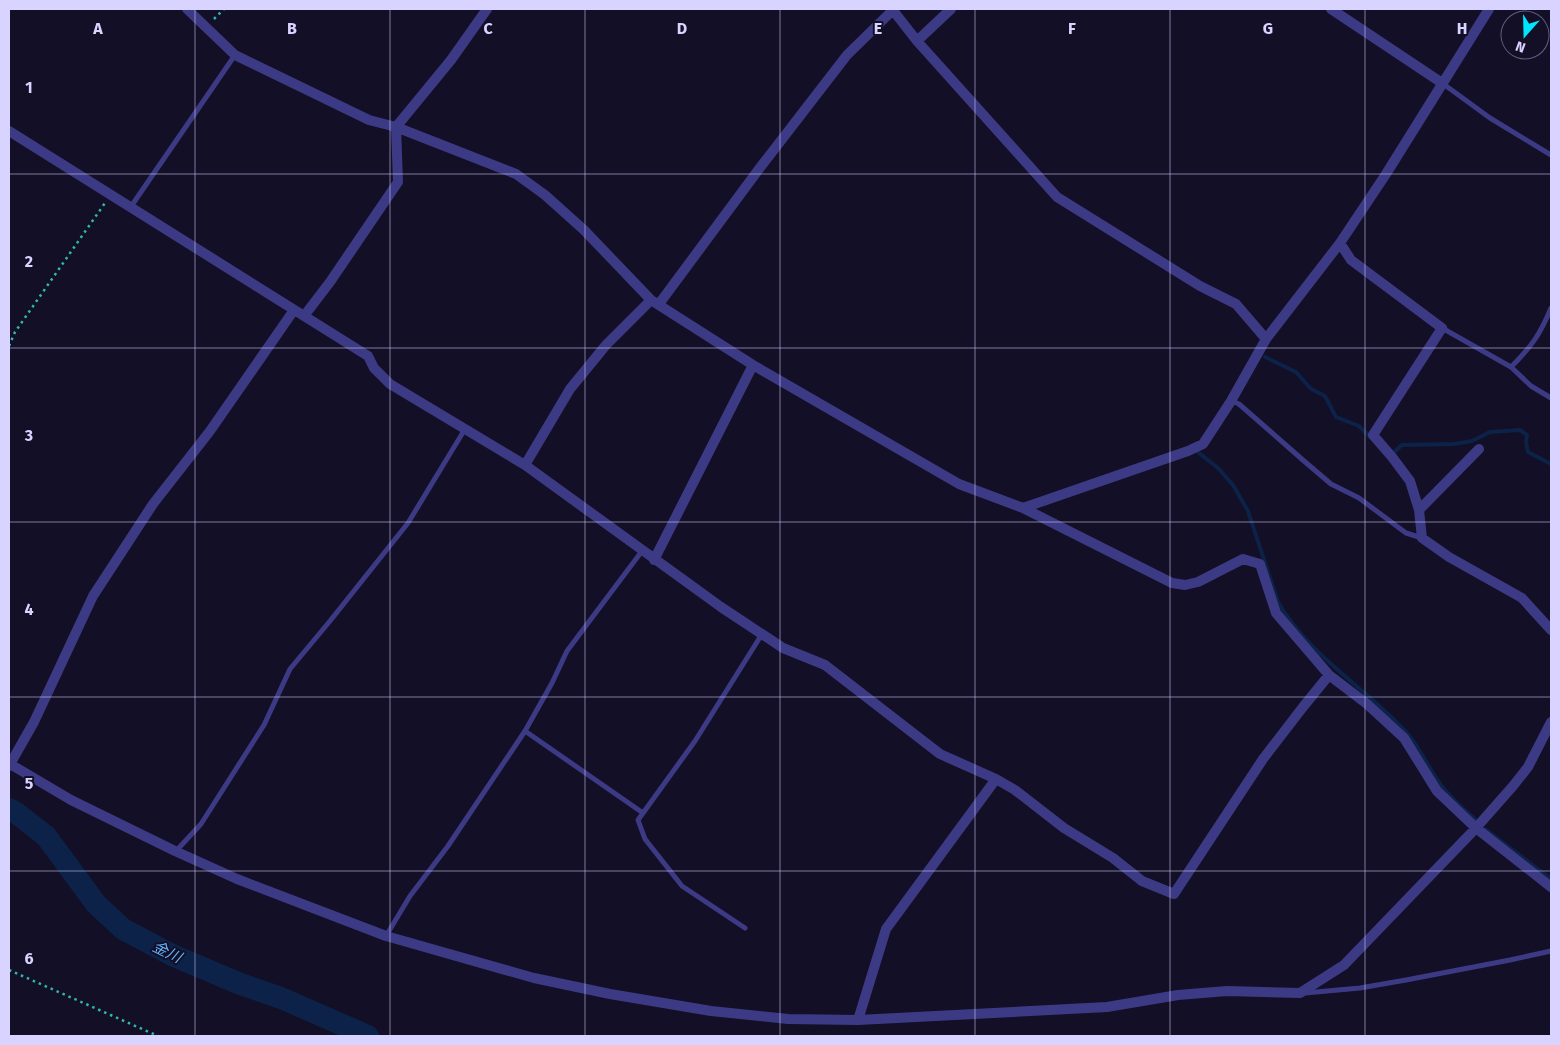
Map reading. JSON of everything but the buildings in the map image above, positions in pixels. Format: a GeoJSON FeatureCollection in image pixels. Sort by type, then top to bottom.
{"type":"FeatureCollection","features":[{"type":"Feature","properties":{"kind":"street"},"geometry":{"type":"LineString","coordinates":[[187,9],[236,55],[369,120],[396,128],[516,174],[545,195],[584,230],[655,302],[753,365],[959,484],[1023,508],[1172,583],[1185,585],[1198,582],[1243,559],[1260,564],[1276,613],[1329,675],[1367,704],[1404,738],[1437,791],[1551,887]]}},
{"type":"Feature","properties":{"kind":"street"},"geometry":{"type":"LineString","coordinates":[[304,316],[330,282],[398,182],[396,128],[451,60],[487,9]]}},
{"type":"Feature","properties":{"kind":"street"},"geometry":{"type":"LineString","coordinates":[[525,465],[570,389],[606,345],[655,302],[847,55],[892,9],[917,41],[1057,197],[1200,286],[1236,304],[1266,339]]}},
{"type":"Feature","properties":{"kind":"street"},"geometry":{"type":"LineString","coordinates":[[917,41],[952,9]]}},
{"type":"Feature","properties":{"kind":"street"},"geometry":{"type":"LineString","coordinates":[[1330,9],[1442,83]]}},
{"type":"Feature","properties":{"kind":"street"},"geometry":{"type":"LineString","coordinates":[[1023,508],[1204,444],[1232,401],[1266,339],[1340,243],[1386,174],[1489,9]]}},
{"type":"Feature","properties":{"kind":"street"},"geometry":{"type":"LineString","coordinates":[[9,131],[129,208],[368,356],[374,368],[390,384],[525,465],[654,560],[762,634],[783,648],[825,665],[940,754],[996,779],[1015,790],[1064,828],[1113,858],[1142,881],[1174,894],[1263,759],[1329,675]]}},
{"type":"Feature","properties":{"kind":"street"},"geometry":{"type":"LineString","coordinates":[[1340,243],[1352,260],[1442,328],[1373,435],[1410,481],[1419,510],[1422,538],[1449,557],[1522,598],[1551,630]]}},
{"type":"Feature","properties":{"kind":"street"},"geometry":{"type":"LineString","coordinates":[[294,310],[210,431],[153,504],[93,596],[34,722],[9,764],[71,800],[175,852],[236,879],[386,936],[534,978],[610,994],[711,1011],[788,1019],[858,1020],[1107,1007],[1178,995],[1227,991],[1300,993],[1344,965],[1479,825],[1528,767],[1551,722]]}},
{"type":"Feature","properties":{"kind":"street"},"geometry":{"type":"LineString","coordinates":[[654,560],[753,365]]}},
{"type":"Feature","properties":{"kind":"street"},"geometry":{"type":"LineString","coordinates":[[1419,510],[1480,449]]}},
{"type":"Feature","properties":{"kind":"street"},"geometry":{"type":"LineString","coordinates":[[858,1020],[886,929],[996,779]]}},
{"type":"Feature","properties":{"kind":"lane"},"geometry":{"type":"LineString","coordinates":[[129,208],[236,55]]}},
{"type":"Feature","properties":{"kind":"lane"},"geometry":{"type":"LineString","coordinates":[[1442,83],[1490,118],[1551,155]]}},
{"type":"Feature","properties":{"kind":"lane"},"geometry":{"type":"LineString","coordinates":[[1511,368],[1541,332],[1551,308]]}},
{"type":"Feature","properties":{"kind":"lane"},"geometry":{"type":"LineString","coordinates":[[1442,328],[1511,368],[1531,386],[1551,398]]}},
{"type":"Feature","properties":{"kind":"lane"},"geometry":{"type":"LineString","coordinates":[[1232,401],[1239,404],[1332,484],[1359,498],[1406,533],[1422,538]]}},
{"type":"Feature","properties":{"kind":"lane"},"geometry":{"type":"LineString","coordinates":[[175,852],[201,824],[264,725],[290,669],[408,523],[466,428]]}},
{"type":"Feature","properties":{"kind":"lane"},"geometry":{"type":"LineString","coordinates":[[386,936],[410,896],[448,846],[525,731],[552,683],[567,651],[642,551]]}},
{"type":"Feature","properties":{"kind":"lane"},"geometry":{"type":"LineString","coordinates":[[745,928],[682,886],[645,838],[638,820],[694,741],[762,634]]}},
{"type":"Feature","properties":{"kind":"lane"},"geometry":{"type":"LineString","coordinates":[[525,731],[643,813]]}},
{"type":"Feature","properties":{"kind":"lane"},"geometry":{"type":"LineString","coordinates":[[1300,993],[1360,988],[1551,951]]}},
{"type":"Feature","properties":{"kind":"path"},"geometry":{"type":"LineString","coordinates":[[9,346],[15,332],[110,195]]}},
{"type":"Feature","properties":{"kind":"path"},"geometry":{"type":"LineString","coordinates":[[9,970],[158,1036]]}},
{"type":"Feature","properties":{"kind":"waterway"},"geometry":{"type":"LineString","coordinates":[[1265,357],[1296,372],[1311,389],[1325,396],[1336,417],[1359,426],[1371,438]]}},
{"type":"Feature","properties":{"kind":"waterway"},"geometry":{"type":"LineString","coordinates":[[1392,454],[1402,445],[1454,444],[1472,441],[1490,432],[1520,430],[1527,435],[1528,452],[1551,464]]}},
{"type":"Feature","properties":{"kind":"waterway"},"geometry":{"type":"LineString","coordinates":[[1194,449],[1218,468],[1233,485],[1248,511],[1278,602],[1291,621],[1305,639],[1407,733],[1440,783],[1453,799],[1478,822]]}},
{"type":"Feature","properties":{"kind":"waterway","name":"金川"},"geometry":{"type":"LineString","coordinates":[[9,809],[46,836],[96,904],[123,929],[172,955],[238,983],[281,998],[368,1036]]}},
{"type":"Feature","properties":{"kind":"waterway"},"geometry":{"type":"LineString","coordinates":[[1485,829],[1551,879]]}}]}
